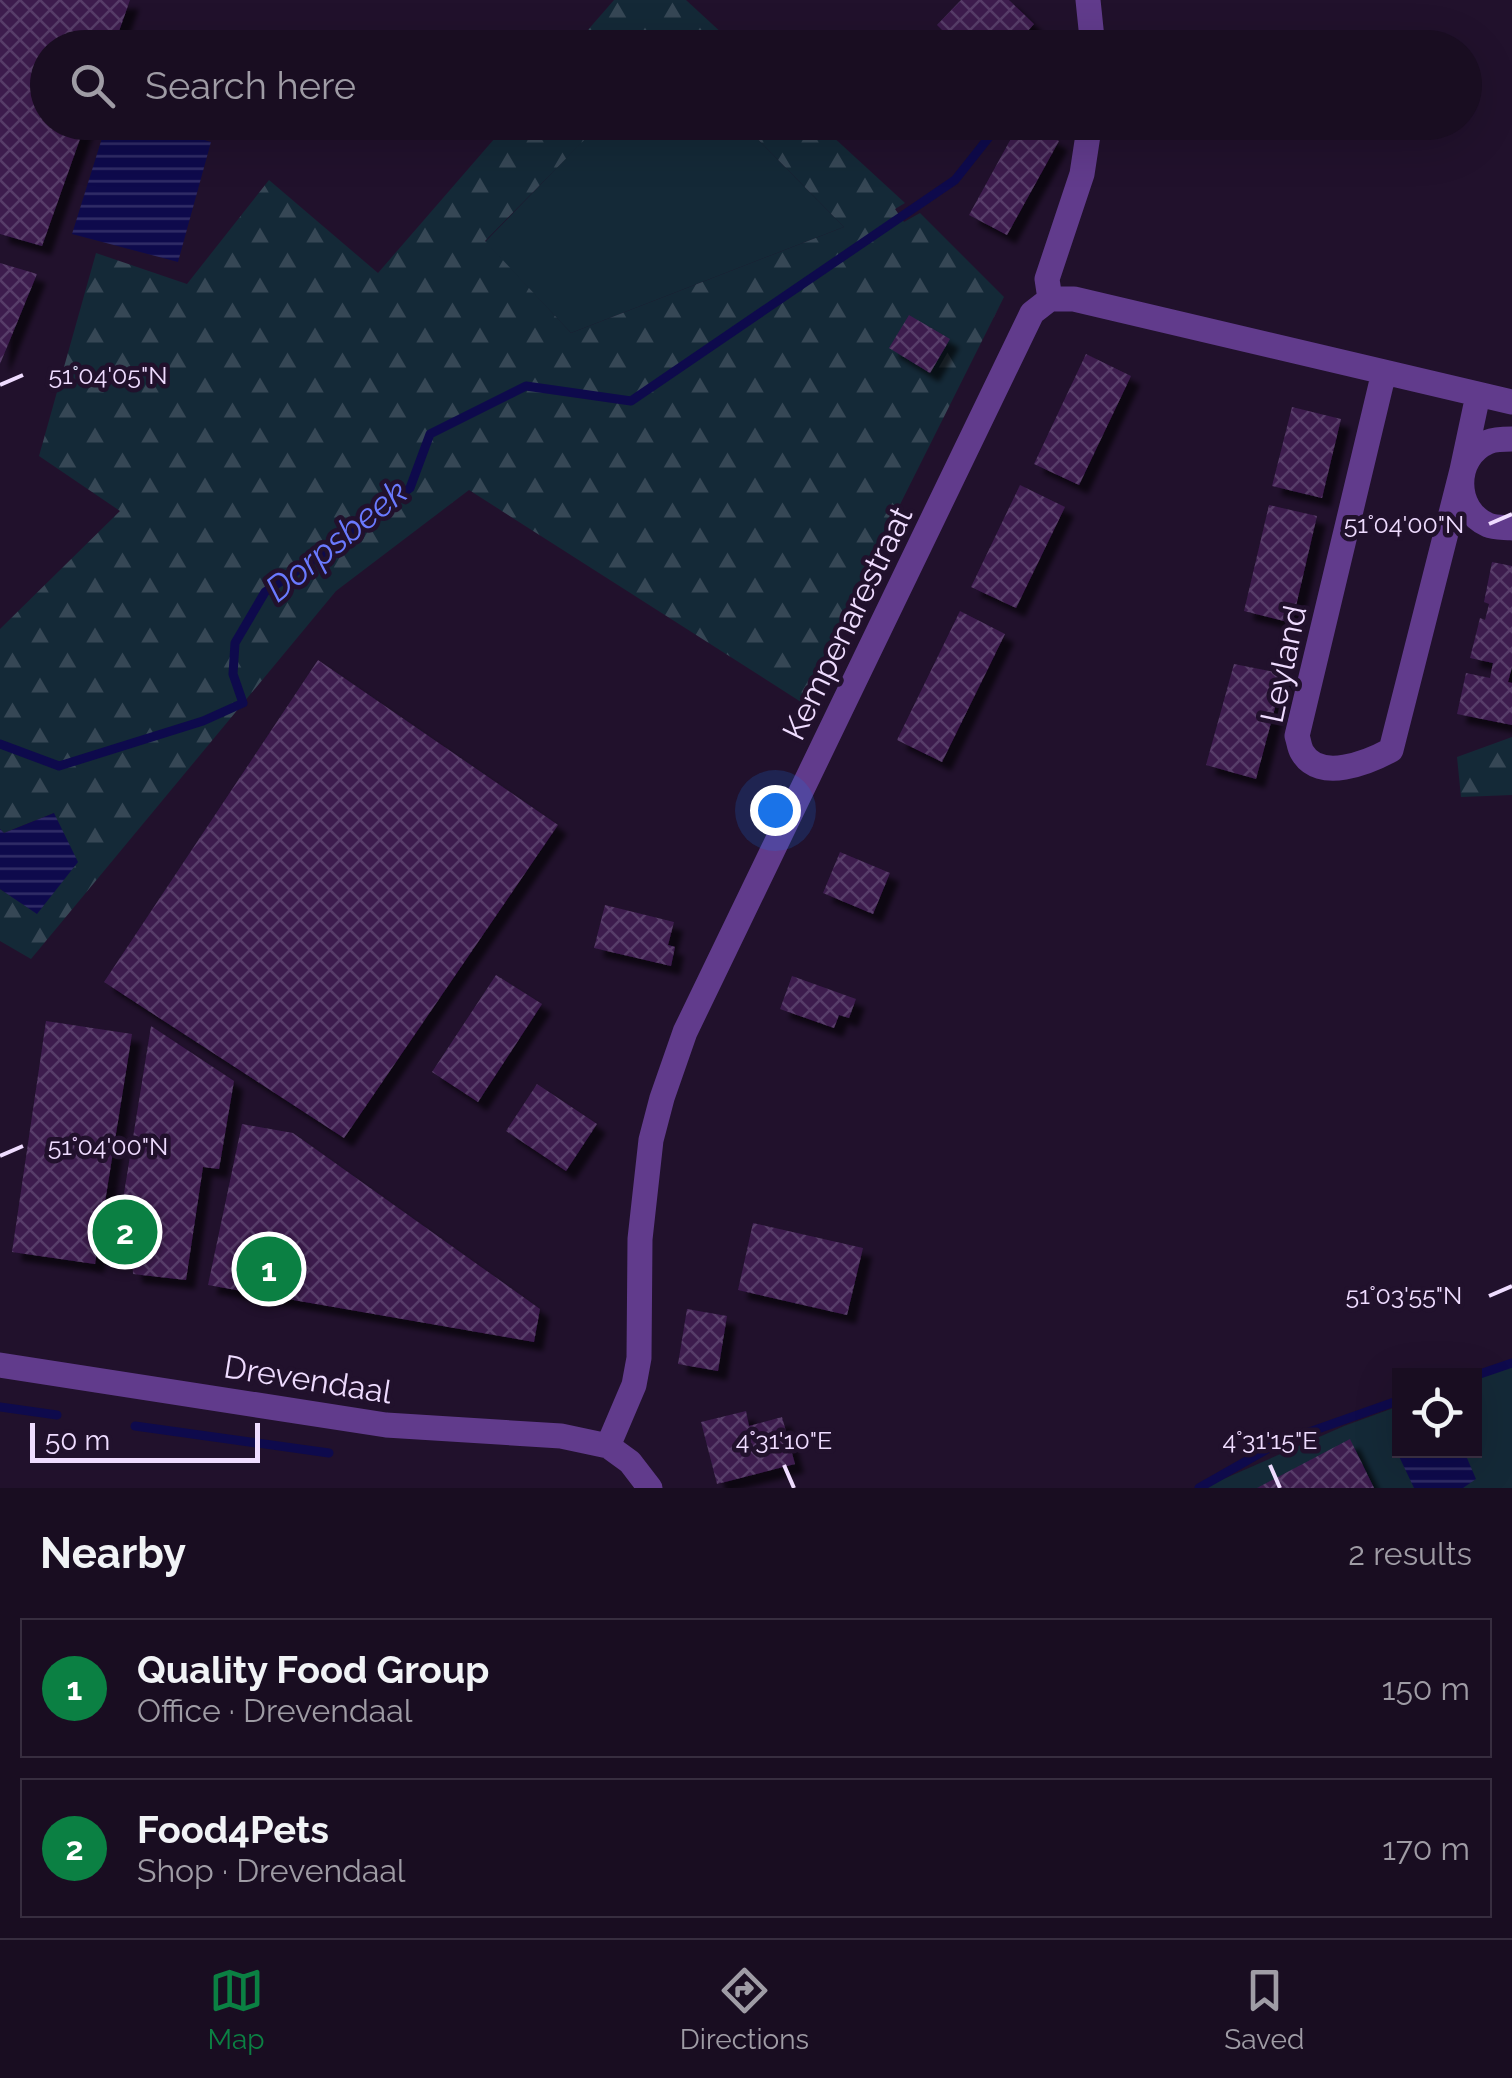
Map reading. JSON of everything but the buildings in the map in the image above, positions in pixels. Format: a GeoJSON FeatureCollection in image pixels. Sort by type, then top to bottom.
{"type":"FeatureCollection","features":[{"type":"Feature","properties":{"kind":"street"},"geometry":{"type":"LineString","coordinates":[[1088,0],[1090,30]]}},
{"type":"Feature","properties":{"kind":"street"},"geometry":{"type":"LineString","coordinates":[[1087,140],[1082,174],[1046,279],[1050,299],[1074,298],[1512,402]]}},
{"type":"Feature","properties":{"kind":"street","name":"Kempenarestraat"},"geometry":{"type":"LineString","coordinates":[[608,1446],[634,1385],[639,1358],[640,1239],[651,1140],[685,1032],[1032,314],[1050,299]]}},
{"type":"Feature","properties":{"kind":"street","name":"Leyland"},"geometry":{"type":"LineString","coordinates":[[1384,372],[1298,736],[1302,753],[1327,767],[1347,768],[1391,750],[1478,395]]}},
{"type":"Feature","properties":{"kind":"street"},"geometry":{"type":"LineString","coordinates":[[1512,439],[1490,441],[1472,453],[1462,470],[1461,494],[1471,513],[1489,526],[1512,528]]}},
{"type":"Feature","properties":{"kind":"street","name":"Drevendaal"},"geometry":{"type":"LineString","coordinates":[[0,1365],[386,1425],[561,1436],[608,1446]]}},
{"type":"Feature","properties":{"kind":"street"},"geometry":{"type":"LineString","coordinates":[[608,1446],[630,1462],[650,1488]]}},
{"type":"Feature","properties":{"kind":"green space"},"geometry":{"type":"Polygon","coordinates":[[[614,0],[686,0],[719,30],[588,30],[614,0]]]}},
{"type":"Feature","properties":{"kind":"green space"},"geometry":{"type":"Polygon","coordinates":[[[493,140],[584,140],[485,241],[571,333],[844,227],[759,140],[836,140],[905,203],[895,209],[904,222],[920,213],[1004,297],[801,702],[469,490],[336,591],[31,959],[0,941],[0,889],[37,913],[54,813],[4,833],[0,829],[0,629],[120,511],[39,456],[96,253],[187,284],[269,180],[378,273],[493,140]]]}},
{"type":"Feature","properties":{"kind":"green space"},"geometry":{"type":"Polygon","coordinates":[[[584,140],[759,140],[844,227],[571,333],[485,242],[584,140]]]}},
{"type":"Feature","properties":{"kind":"green space"},"geometry":{"type":"Polygon","coordinates":[[[1512,737],[1512,795],[1461,797],[1457,757],[1512,737]]]}},
{"type":"Feature","properties":{"kind":"green space"},"geometry":{"type":"Polygon","coordinates":[[[1512,1366],[1512,1488],[1203,1488],[1392,1409],[1392,1458],[1482,1458],[1482,1377],[1512,1366]]]}},
{"type":"Feature","properties":{"kind":"shaded area"},"geometry":{"type":"Polygon","coordinates":[[[101,140],[211,142],[178,262],[72,234],[101,140]]]}},
{"type":"Feature","properties":{"kind":"shaded area"},"geometry":{"type":"Polygon","coordinates":[[[54,813],[78,862],[37,914],[0,889],[0,829],[4,833],[54,813]]]}},
{"type":"Feature","properties":{"kind":"shaded area"},"geometry":{"type":"Polygon","coordinates":[[[1400,1458],[1467,1458],[1476,1479],[1463,1488],[1414,1488],[1400,1458]]]}},
{"type":"Feature","properties":{"kind":"waterway","name":"Dorpsbeek"},"geometry":{"type":"LineString","coordinates":[[0,744],[59,766],[203,721],[243,703],[233,674],[235,643],[265,592],[410,488],[430,434],[526,386],[631,401],[955,180],[987,140]]}},
{"type":"Feature","properties":{"kind":"waterway"},"geometry":{"type":"LineString","coordinates":[[1482,1373],[1512,1363]]}},
{"type":"Feature","properties":{"kind":"waterway"},"geometry":{"type":"LineString","coordinates":[[1199,1488],[1278,1443],[1392,1403]]}},
{"type":"Feature","properties":{"kind":"waterway"},"geometry":{"type":"LineString","coordinates":[[0,1407],[57,1415]]}},
{"type":"Feature","properties":{"kind":"waterway"},"geometry":{"type":"LineString","coordinates":[[135,1426],[329,1453]]}},
{"type":"Feature","properties":{"kind":"place","name":"Food4Pets"},"geometry":{"type":"Point","coordinates":[125,1232]}},
{"type":"Feature","properties":{"kind":"place","name":"Quality Food Group"},"geometry":{"type":"Point","coordinates":[269,1269]}}]}
